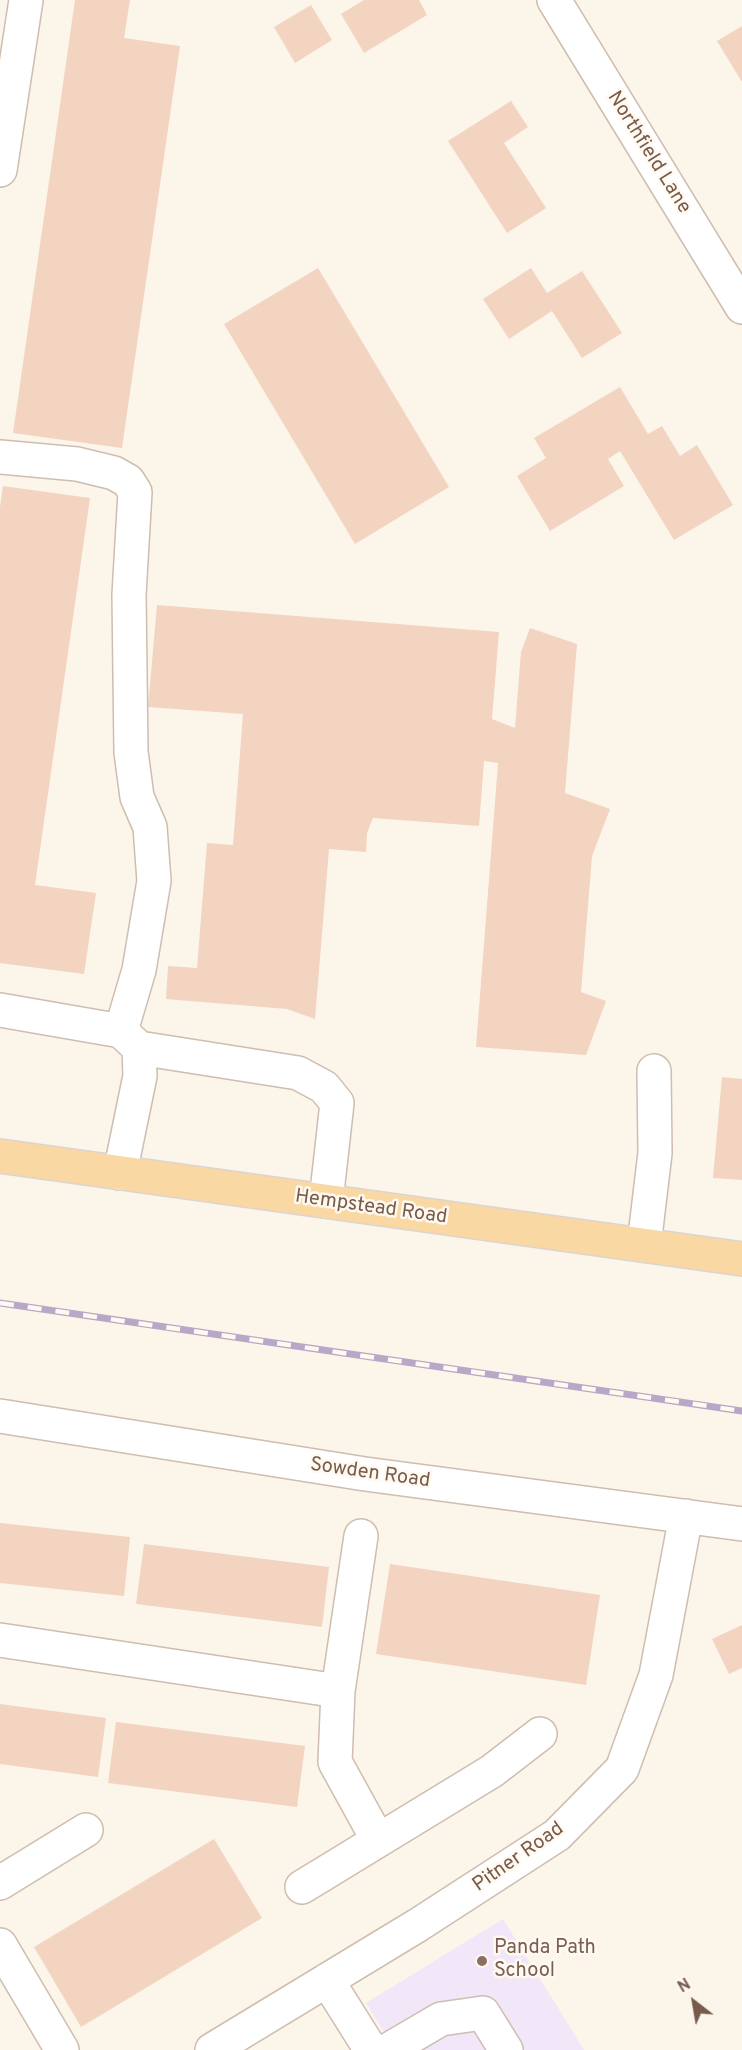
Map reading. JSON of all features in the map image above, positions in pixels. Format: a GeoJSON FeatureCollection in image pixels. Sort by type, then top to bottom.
{"type":"FeatureCollection","features":[{"type":"Feature","properties":{"kind":"main road","name":"Hempstead Road"},"geometry":{"type":"LineString","coordinates":[[0,1156],[742,1259]]}},
{"type":"Feature","properties":{"kind":"street"},"geometry":{"type":"LineString","coordinates":[[0,170],[26,0]]}},
{"type":"Feature","properties":{"kind":"street","name":"Northfield Lane"},"geometry":{"type":"LineString","coordinates":[[554,0],[742,307]]}},
{"type":"Feature","properties":{"kind":"street"},"geometry":{"type":"LineString","coordinates":[[0,457],[87,466],[114,473],[128,481],[135,492],[129,595],[131,752],[136,797],[150,827],[154,881],[130,1039],[141,1076],[120,1173]]}},
{"type":"Feature","properties":{"kind":"street"},"geometry":{"type":"LineString","coordinates":[[0,1010],[298,1073],[324,1087],[337,1103],[326,1201]]}},
{"type":"Feature","properties":{"kind":"street"},"geometry":{"type":"LineString","coordinates":[[644,1245],[655,1153],[654,1071]]}},
{"type":"Feature","properties":{"kind":"street","name":"Sowden Road"},"geometry":{"type":"LineString","coordinates":[[0,1416],[365,1474],[742,1524]]}},
{"type":"Feature","properties":{"kind":"street","name":"Pitner Road"},"geometry":{"type":"LineString","coordinates":[[212,2050],[418,1925],[557,1835],[622,1769],[656,1675],[686,1516]]}},
{"type":"Feature","properties":{"kind":"street"},"geometry":{"type":"LineString","coordinates":[[361,1536],[338,1691],[334,1762],[378,1840]]}},
{"type":"Feature","properties":{"kind":"street"},"geometry":{"type":"LineString","coordinates":[[0,1640],[338,1691]]}},
{"type":"Feature","properties":{"kind":"street"},"geometry":{"type":"LineString","coordinates":[[302,1887],[492,1771],[540,1734]]}},
{"type":"Feature","properties":{"kind":"street"},"geometry":{"type":"LineString","coordinates":[[0,1883],[86,1830]]}},
{"type":"Feature","properties":{"kind":"street"},"geometry":{"type":"LineString","coordinates":[[0,1945],[62,2050]]}},
{"type":"Feature","properties":{"kind":"street"},"geometry":{"type":"LineString","coordinates":[[327,1980],[371,2050]]}},
{"type":"Feature","properties":{"kind":"street"},"geometry":{"type":"LineString","coordinates":[[388,2050],[441,2019],[483,2013],[506,2050]]}},
{"type":"Feature","properties":{"kind":"shaded area","name":"Panda Path School"},"geometry":{"type":"Polygon","coordinates":[[[503,1919],[584,2050],[395,2050],[366,2003],[503,1919]]]}},
{"type":"Feature","properties":{"kind":"building"},"geometry":{"type":"Polygon","coordinates":[[[75,0],[130,0],[124,38],[180,46],[122,448],[13,433],[75,0]]]}},
{"type":"Feature","properties":{"kind":"building"},"geometry":{"type":"Polygon","coordinates":[[[364,0],[419,0],[427,15],[364,53],[341,14],[364,0]]]}},
{"type":"Feature","properties":{"kind":"building"},"geometry":{"type":"Polygon","coordinates":[[[311,5],[332,40],[295,63],[274,27],[311,5]]]}},
{"type":"Feature","properties":{"kind":"building"},"geometry":{"type":"Polygon","coordinates":[[[742,26],[742,82],[717,41],[742,26]]]}},
{"type":"Feature","properties":{"kind":"building"},"geometry":{"type":"Polygon","coordinates":[[[511,101],[528,127],[504,143],[546,208],[507,233],[448,141],[511,101]]]}},
{"type":"Feature","properties":{"kind":"building"},"geometry":{"type":"Polygon","coordinates":[[[318,268],[449,487],[355,544],[224,324],[318,268]]]}},
{"type":"Feature","properties":{"kind":"building"},"geometry":{"type":"Polygon","coordinates":[[[531,268],[547,293],[582,271],[622,333],[582,358],[552,311],[509,339],[483,299],[531,268]]]}},
{"type":"Feature","properties":{"kind":"building"},"geometry":{"type":"Polygon","coordinates":[[[620,387],[648,434],[662,426],[680,456],[697,445],[733,505],[674,540],[620,451],[608,459],[624,486],[550,531],[517,476],[546,458],[534,438],[620,387]]]}},
{"type":"Feature","properties":{"kind":"building"},"geometry":{"type":"Polygon","coordinates":[[[3,486],[90,498],[35,885],[96,893],[84,974],[0,963],[0,507],[3,486]]]}},
{"type":"Feature","properties":{"kind":"building"},"geometry":{"type":"Polygon","coordinates":[[[157,605],[499,632],[492,719],[515,728],[521,652],[530,628],[577,644],[565,793],[610,809],[592,856],[581,992],[606,1001],[586,1055],[476,1047],[498,763],[484,761],[479,826],[373,818],[367,833],[366,852],[329,849],[315,1019],[287,1009],[166,999],[168,966],[197,968],[207,843],[233,845],[243,714],[148,707],[157,605]]]}},
{"type":"Feature","properties":{"kind":"building"},"geometry":{"type":"Polygon","coordinates":[[[722,1077],[742,1079],[742,1180],[713,1178],[722,1077]]]}},
{"type":"Feature","properties":{"kind":"building"},"geometry":{"type":"Polygon","coordinates":[[[0,1523],[130,1537],[124,1596],[0,1583],[0,1523]]]}},
{"type":"Feature","properties":{"kind":"building"},"geometry":{"type":"Polygon","coordinates":[[[144,1544],[329,1567],[322,1627],[136,1604],[144,1544]]]}},
{"type":"Feature","properties":{"kind":"building"},"geometry":{"type":"Polygon","coordinates":[[[390,1564],[600,1595],[586,1685],[376,1654],[390,1564]]]}},
{"type":"Feature","properties":{"kind":"building"},"geometry":{"type":"Polygon","coordinates":[[[742,1625],[742,1668],[729,1674],[712,1639],[742,1625]]]}},
{"type":"Feature","properties":{"kind":"building"},"geometry":{"type":"Polygon","coordinates":[[[0,1704],[106,1718],[98,1777],[0,1764],[0,1704]]]}},
{"type":"Feature","properties":{"kind":"building"},"geometry":{"type":"Polygon","coordinates":[[[116,1722],[305,1746],[297,1807],[108,1783],[116,1722]]]}},
{"type":"Feature","properties":{"kind":"building"},"geometry":{"type":"Polygon","coordinates":[[[214,1839],[262,1918],[81,2027],[34,1947],[214,1839]]]}},
{"type":"Feature","properties":{"kind":"railway"},"geometry":{"type":"LineString","coordinates":[[0,1303],[742,1411]]}},
{"type":"Feature","properties":{"kind":"place","name":"Panda Path School"},"geometry":{"type":"Point","coordinates":[482,1961]}}]}
